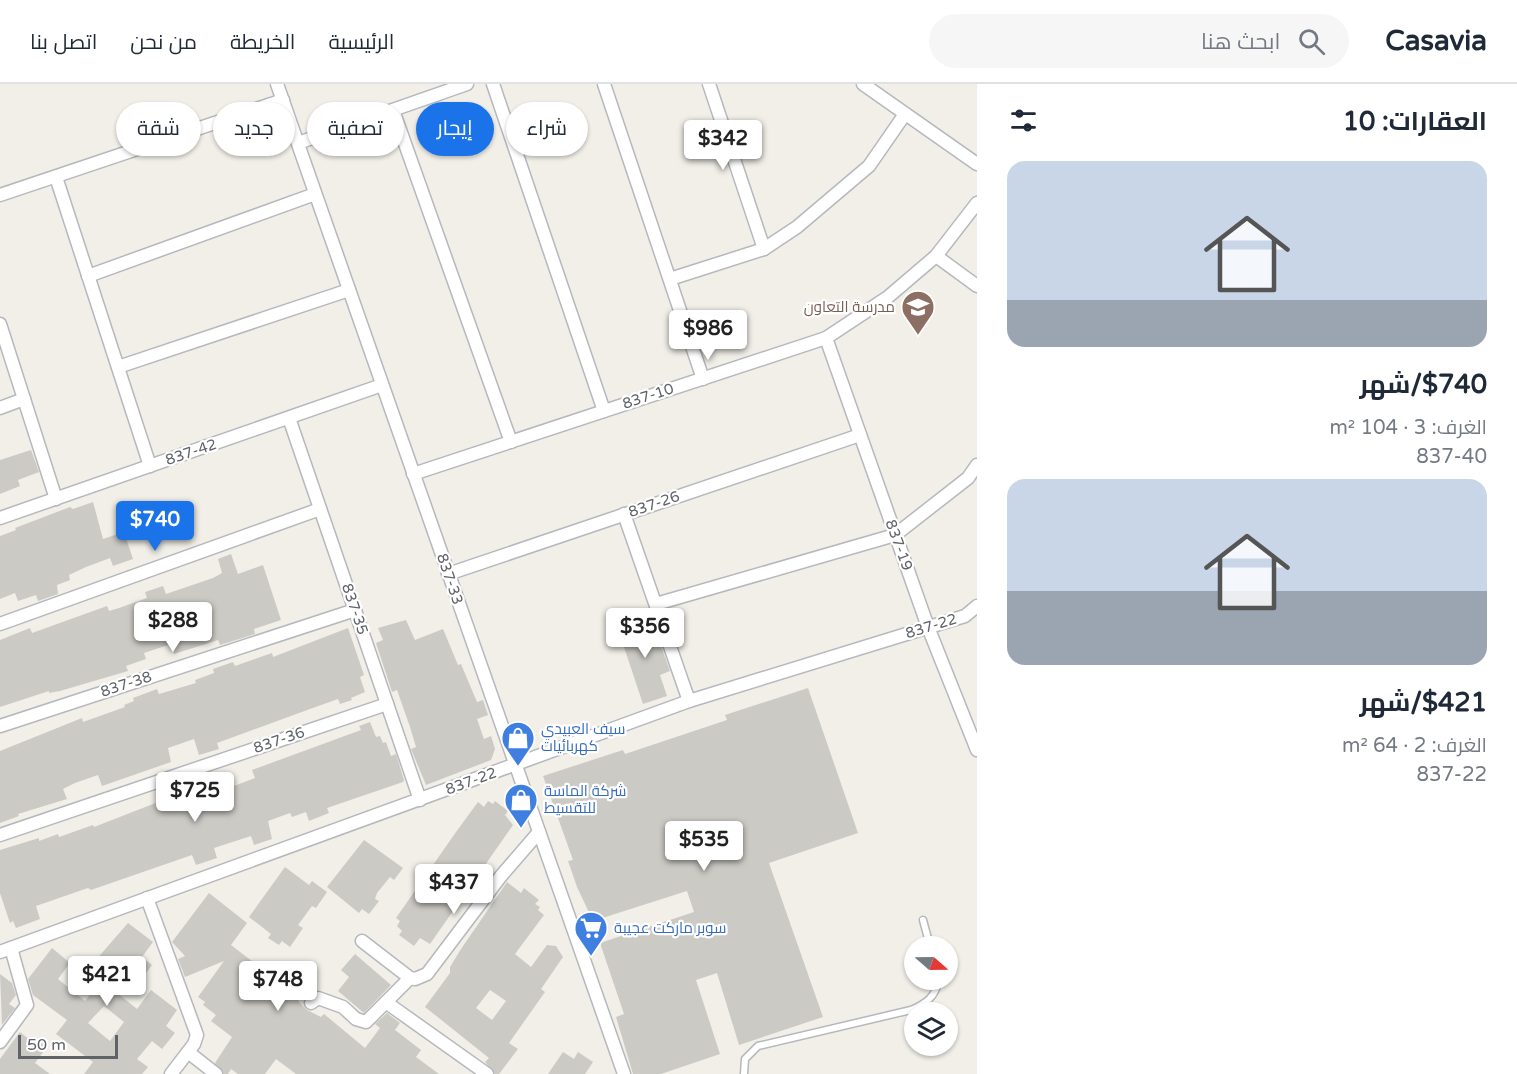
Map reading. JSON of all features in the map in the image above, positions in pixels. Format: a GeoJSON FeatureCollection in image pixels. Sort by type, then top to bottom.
{"type":"FeatureCollection","features":[{"type":"Feature","properties":{"kind":"street","name":"837-33"},"geometry":{"type":"LineString","coordinates":[[277,84],[624,1074]]}},
{"type":"Feature","properties":{"kind":"street"},"geometry":{"type":"LineString","coordinates":[[404,106],[466,84]]}},
{"type":"Feature","properties":{"kind":"street"},"geometry":{"type":"LineString","coordinates":[[493,84],[604,411]]}},
{"type":"Feature","properties":{"kind":"street"},"geometry":{"type":"LineString","coordinates":[[604,84],[703,379]]}},
{"type":"Feature","properties":{"kind":"street"},"geometry":{"type":"LineString","coordinates":[[709,84],[765,249]]}},
{"type":"Feature","properties":{"kind":"street"},"geometry":{"type":"LineString","coordinates":[[863,84],[977,165]]}},
{"type":"Feature","properties":{"kind":"street"},"geometry":{"type":"LineString","coordinates":[[0,195],[283,100]]}},
{"type":"Feature","properties":{"kind":"street"},"geometry":{"type":"LineString","coordinates":[[669,279],[765,249],[829,202],[869,166],[905,114]]}},
{"type":"Feature","properties":{"kind":"street"},"geometry":{"type":"LineString","coordinates":[[297,143],[307,140]]}},
{"type":"Feature","properties":{"kind":"street"},"geometry":{"type":"LineString","coordinates":[[404,141],[511,442]]}},
{"type":"Feature","properties":{"kind":"street"},"geometry":{"type":"LineString","coordinates":[[56,177],[150,466]]}},
{"type":"Feature","properties":{"kind":"street"},"geometry":{"type":"LineString","coordinates":[[88,276],[315,194]]}},
{"type":"Feature","properties":{"kind":"street","name":"837-10"},"geometry":{"type":"LineString","coordinates":[[413,474],[825,338],[888,297],[936,256],[977,203]]}},
{"type":"Feature","properties":{"kind":"street"},"geometry":{"type":"LineString","coordinates":[[936,256],[977,286]]}},
{"type":"Feature","properties":{"kind":"street"},"geometry":{"type":"LineString","coordinates":[[118,367],[349,290]]}},
{"type":"Feature","properties":{"kind":"street"},"geometry":{"type":"LineString","coordinates":[[0,324],[56,499]]}},
{"type":"Feature","properties":{"kind":"street","name":"837-19"},"geometry":{"type":"LineString","coordinates":[[825,338],[928,627],[977,750]]}},
{"type":"Feature","properties":{"kind":"street","name":"837-42"},"geometry":{"type":"LineString","coordinates":[[0,518],[382,385]]}},
{"type":"Feature","properties":{"kind":"street"},"geometry":{"type":"LineString","coordinates":[[0,408],[24,399]]}},
{"type":"Feature","properties":{"kind":"street","name":"837-35"},"geometry":{"type":"LineString","coordinates":[[289,418],[420,800]]}},
{"type":"Feature","properties":{"kind":"street","name":"837-26"},"geometry":{"type":"LineString","coordinates":[[448,574],[860,435]]}},
{"type":"Feature","properties":{"kind":"street"},"geometry":{"type":"LineString","coordinates":[[656,604],[895,535],[968,478],[977,465]]}},
{"type":"Feature","properties":{"kind":"street"},"geometry":{"type":"LineString","coordinates":[[0,624],[320,509]]}},
{"type":"Feature","properties":{"kind":"street"},"geometry":{"type":"LineString","coordinates":[[624,514],[689,701]]}},
{"type":"Feature","properties":{"kind":"street","name":"837-22"},"geometry":{"type":"LineString","coordinates":[[5,950],[689,701],[965,616],[977,606]]}},
{"type":"Feature","properties":{"kind":"street","name":"837-38"},"geometry":{"type":"LineString","coordinates":[[0,726],[355,610]]}},
{"type":"Feature","properties":{"kind":"street","name":"837-36"},"geometry":{"type":"LineString","coordinates":[[0,835],[387,704]]}},
{"type":"Feature","properties":{"kind":"street"},"geometry":{"type":"LineString","coordinates":[[362,941],[410,978],[416,979],[427,974],[501,876],[539,832]]}},
{"type":"Feature","properties":{"kind":"street"},"geometry":{"type":"LineString","coordinates":[[147,898],[197,1035],[188,1052],[171,1074]]}},
{"type":"Feature","properties":{"kind":"street"},"geometry":{"type":"LineString","coordinates":[[0,1042],[27,1005],[5,950]]}},
{"type":"Feature","properties":{"kind":"street"},"geometry":{"type":"LineString","coordinates":[[311,1003],[318,998],[334,1003],[356,1019],[366,1022],[410,978]]}},
{"type":"Feature","properties":{"kind":"street"},"geometry":{"type":"LineString","coordinates":[[387,1003],[487,1074]]}},
{"type":"Feature","properties":{"kind":"street"},"geometry":{"type":"LineString","coordinates":[[188,1052],[216,1074]]}},
{"type":"Feature","properties":{"kind":"lane"},"geometry":{"type":"LineString","coordinates":[[923,920],[927,936]]}},
{"type":"Feature","properties":{"kind":"lane"},"geometry":{"type":"LineString","coordinates":[[744,1074],[745,1059],[758,1046],[911,1010],[926,1004],[936,990]]}},
{"type":"Feature","properties":{"kind":"building"},"geometry":{"type":"Polygon","coordinates":[[[31,450],[39,472],[18,480],[20,486],[0,494],[0,460],[31,450]]]}},
{"type":"Feature","properties":{"kind":"building"},"geometry":{"type":"Polygon","coordinates":[[[93,502],[103,539],[124,532],[133,559],[113,566],[110,558],[86,567],[69,575],[70,580],[57,585],[58,594],[38,601],[36,595],[18,601],[15,593],[0,599],[0,536],[70,507],[73,509],[93,502]]]}},
{"type":"Feature","properties":{"kind":"building"},"geometry":{"type":"Polygon","coordinates":[[[231,554],[238,574],[263,565],[281,620],[254,629],[255,634],[220,645],[218,640],[174,654],[171,644],[144,653],[146,659],[126,666],[128,671],[60,691],[49,693],[49,691],[0,707],[0,640],[30,628],[32,633],[107,606],[109,611],[119,608],[147,598],[145,592],[163,586],[166,594],[213,578],[222,573],[218,559],[231,554]]]}},
{"type":"Feature","properties":{"kind":"building"},"geometry":{"type":"Polygon","coordinates":[[[651,618],[670,671],[660,675],[667,696],[643,704],[618,629],[651,618]]]}},
{"type":"Feature","properties":{"kind":"building"},"geometry":{"type":"Polygon","coordinates":[[[406,620],[415,640],[443,629],[477,702],[483,700],[488,715],[477,719],[484,739],[491,736],[495,749],[491,760],[426,785],[411,749],[416,747],[397,690],[392,692],[376,643],[383,640],[378,628],[406,620]]]}},
{"type":"Feature","properties":{"kind":"building"},"geometry":{"type":"Polygon","coordinates":[[[348,628],[364,675],[360,677],[365,692],[351,698],[352,700],[340,704],[338,699],[310,709],[217,743],[219,749],[199,755],[194,739],[168,748],[171,762],[102,786],[98,775],[75,783],[63,789],[67,799],[18,814],[19,816],[0,823],[0,751],[82,718],[83,722],[125,707],[124,705],[134,701],[133,698],[157,689],[159,694],[196,683],[195,680],[214,673],[213,669],[233,662],[235,666],[272,653],[273,657],[348,628]]]}},
{"type":"Feature","properties":{"kind":"building"},"geometry":{"type":"Polygon","coordinates":[[[808,688],[858,833],[769,863],[823,1017],[739,1045],[717,973],[696,980],[720,1054],[661,1074],[633,1074],[616,1017],[624,1014],[600,943],[694,912],[687,891],[593,921],[568,861],[573,860],[543,776],[623,750],[625,754],[727,720],[725,715],[808,688]]]}},
{"type":"Feature","properties":{"kind":"building"},"geometry":{"type":"Polygon","coordinates":[[[370,722],[376,737],[380,736],[383,743],[386,742],[391,756],[396,754],[403,782],[327,808],[329,813],[309,821],[306,812],[292,817],[290,813],[268,821],[272,839],[254,845],[251,836],[214,848],[217,858],[196,865],[192,855],[91,890],[88,888],[36,906],[40,919],[16,928],[13,921],[10,923],[0,893],[0,850],[39,838],[39,841],[58,834],[59,837],[93,825],[94,827],[171,797],[170,795],[179,792],[178,788],[189,784],[190,789],[230,775],[234,786],[255,778],[252,770],[361,730],[359,726],[370,722]]]}},
{"type":"Feature","properties":{"kind":"building"},"geometry":{"type":"Polygon","coordinates":[[[488,801],[493,804],[495,801],[508,811],[505,815],[513,825],[430,944],[420,938],[414,946],[399,935],[402,931],[397,926],[400,921],[396,918],[478,802],[484,807],[488,801]]]}},
{"type":"Feature","properties":{"kind":"building"},"geometry":{"type":"Polygon","coordinates":[[[364,840],[403,868],[394,880],[390,877],[377,893],[375,899],[379,901],[369,914],[362,909],[359,913],[327,887],[364,840]]]}},
{"type":"Feature","properties":{"kind":"building"},"geometry":{"type":"Polygon","coordinates":[[[285,867],[309,885],[312,881],[327,892],[316,908],[312,906],[298,925],[303,928],[290,947],[282,941],[279,945],[268,938],[271,934],[249,917],[285,867]]]}},
{"type":"Feature","properties":{"kind":"building"},"geometry":{"type":"Polygon","coordinates":[[[507,882],[521,893],[524,888],[539,900],[535,904],[540,907],[538,910],[544,915],[515,954],[531,967],[547,945],[556,946],[563,957],[541,989],[545,992],[509,1043],[518,1049],[499,1074],[495,1074],[485,1062],[489,1058],[425,1007],[450,973],[450,967],[507,882]],[[490,990],[476,1008],[492,1020],[506,1001],[490,990]]]}},
{"type":"Feature","properties":{"kind":"building"},"geometry":{"type":"Polygon","coordinates":[[[209,893],[247,923],[231,945],[300,998],[298,1001],[307,1010],[321,1017],[324,1014],[365,1048],[380,1028],[375,1024],[387,1013],[400,1023],[395,1030],[421,1050],[416,1057],[439,1074],[296,1074],[276,1059],[265,1074],[238,1074],[231,1069],[228,1074],[224,1074],[215,1063],[232,1037],[211,1021],[216,1015],[203,1005],[205,1002],[198,997],[224,961],[185,977],[178,959],[185,956],[172,942],[209,893]]]}},
{"type":"Feature","properties":{"kind":"building"},"geometry":{"type":"Polygon","coordinates":[[[128,923],[153,942],[142,957],[152,965],[139,982],[130,974],[116,992],[137,1009],[151,990],[177,1010],[166,1026],[175,1033],[162,1049],[152,1041],[137,1059],[148,1067],[142,1074],[84,1074],[93,1062],[56,1034],[67,1020],[33,995],[28,979],[52,948],[70,963],[58,979],[85,1001],[99,983],[88,975],[97,963],[95,961],[128,923]],[[104,1006],[88,1023],[110,1041],[124,1022],[104,1006]]]}},
{"type":"Feature","properties":{"kind":"building"},"geometry":{"type":"Polygon","coordinates":[[[355,954],[391,985],[364,1013],[338,991],[349,977],[341,970],[355,954]]]}},
{"type":"Feature","properties":{"kind":"building"},"geometry":{"type":"Polygon","coordinates":[[[0,974],[12,983],[16,995],[9,1004],[15,1008],[2,1025],[0,974]]]}},
{"type":"Feature","properties":{"kind":"building"},"geometry":{"type":"Polygon","coordinates":[[[20,1032],[31,1041],[34,1037],[47,1047],[35,1063],[50,1074],[0,1074],[0,1059],[20,1032]]]}},
{"type":"Feature","properties":{"kind":"building"},"geometry":{"type":"Polygon","coordinates":[[[563,1052],[574,1059],[578,1052],[593,1062],[585,1074],[548,1074],[563,1052]]]}},
{"type":"Feature","properties":{"kind":"place","name":"مدرسة التعاون"},"geometry":{"type":"Point","coordinates":[918,336]}},
{"type":"Feature","properties":{"kind":"place","name":"سيف العبيدي كهربائيات"},"geometry":{"type":"Point","coordinates":[518,767]}},
{"type":"Feature","properties":{"kind":"place","name":"شركة الماسة للتقسيط"},"geometry":{"type":"Point","coordinates":[521,829]}},
{"type":"Feature","properties":{"kind":"place","name":"سوبر ماركت عجيبة"},"geometry":{"type":"Point","coordinates":[591,957]}}]}
